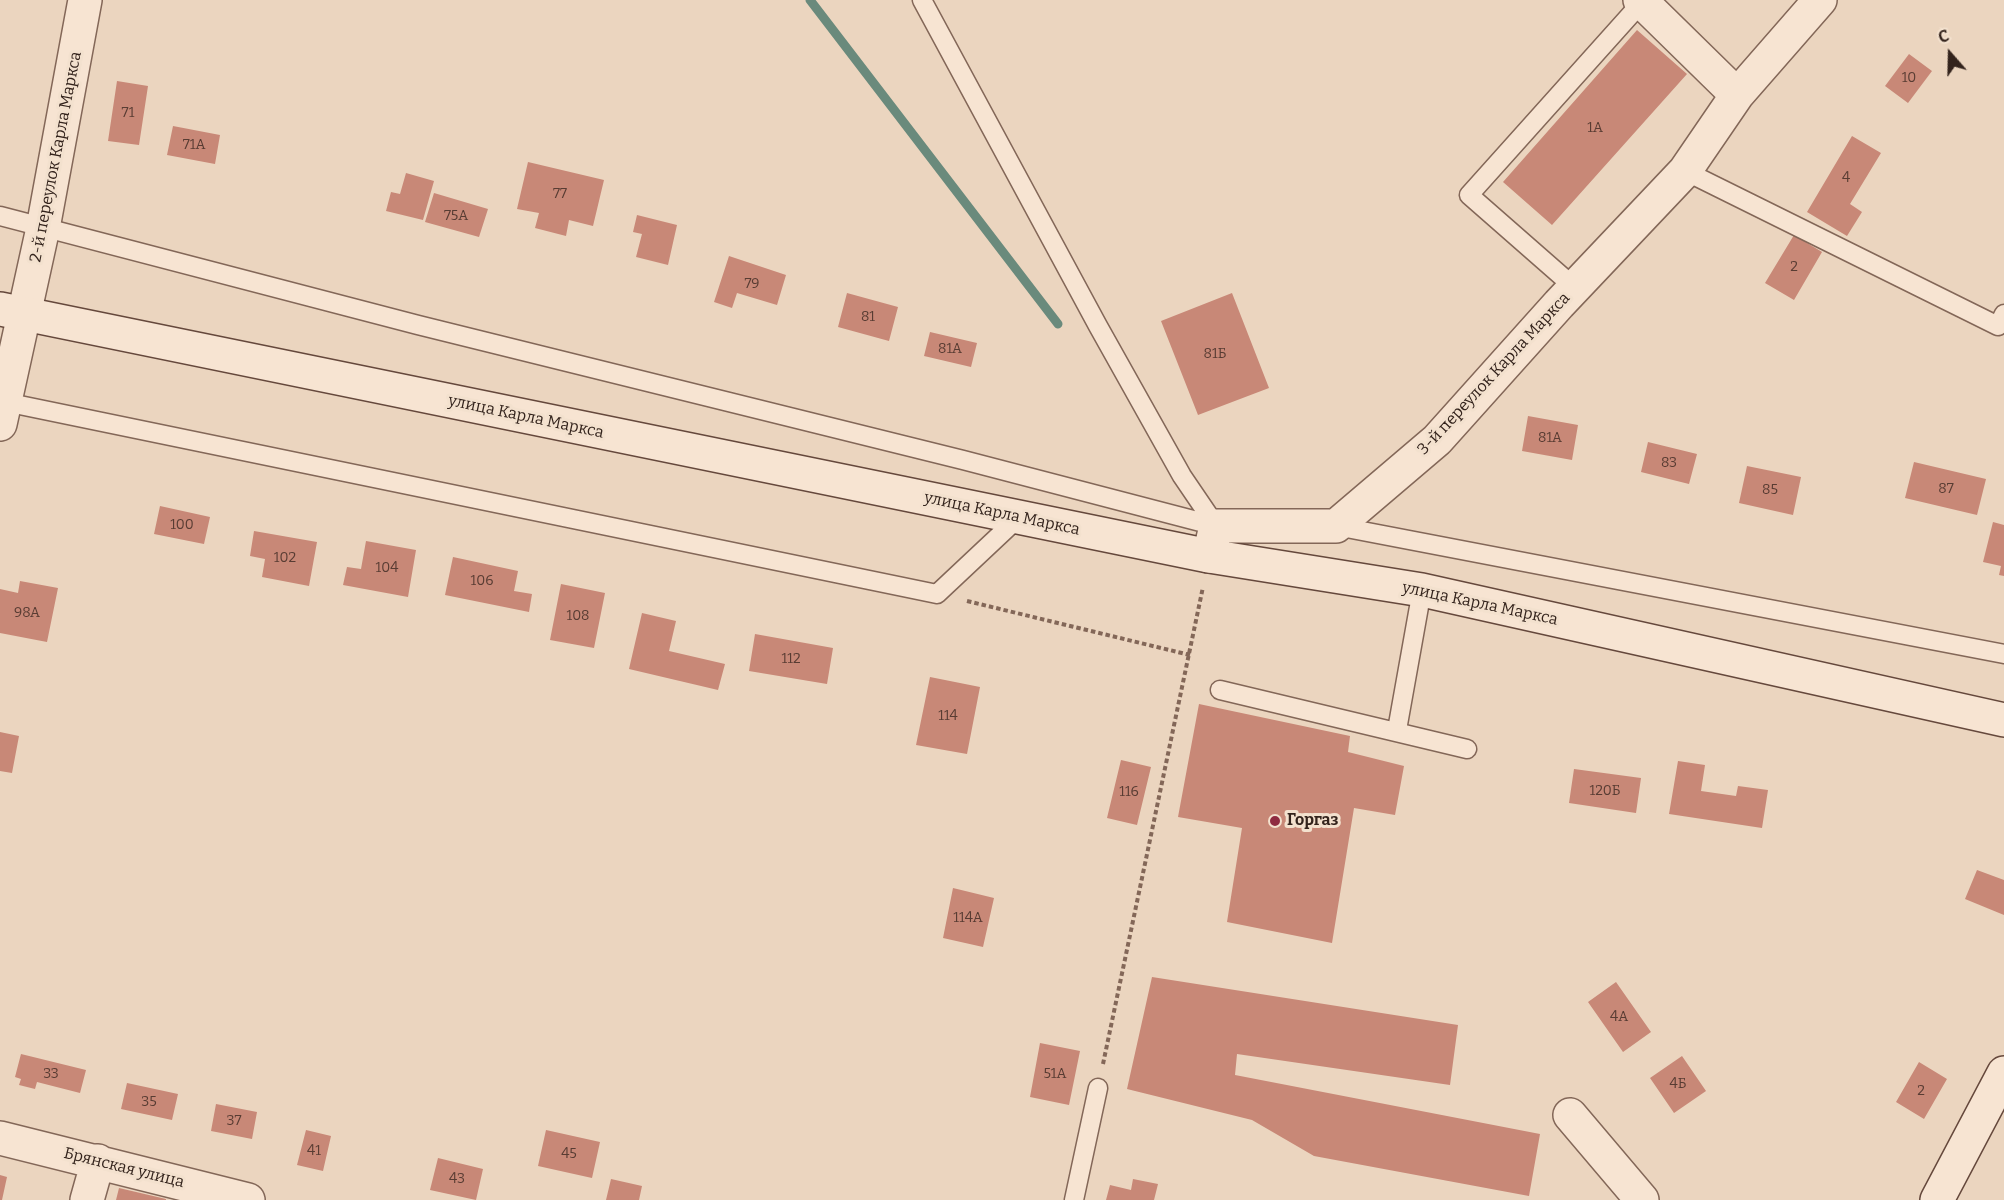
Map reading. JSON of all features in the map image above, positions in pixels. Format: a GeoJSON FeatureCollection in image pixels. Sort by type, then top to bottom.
{"type":"FeatureCollection","features":[{"type":"Feature","properties":{"kind":"main road","name":"2-й переулок Карла Маркса"},"geometry":{"type":"LineString","coordinates":[[3,413],[13,312],[43,228],[85,0]]}},
{"type":"Feature","properties":{"kind":"main road","name":"3-й переулок Карла Маркса"},"geometry":{"type":"LineString","coordinates":[[1336,526],[1437,441],[1574,287],[1685,171],[1737,95],[1820,0]]}},
{"type":"Feature","properties":{"kind":"main road"},"geometry":{"type":"LineString","coordinates":[[1641,1],[1737,95]]}},
{"type":"Feature","properties":{"kind":"main road","name":"улица Карла Маркса"},"geometry":{"type":"LineString","coordinates":[[13,312],[1019,517],[1212,541],[2004,720]]}},
{"type":"Feature","properties":{"kind":"main road"},"geometry":{"type":"LineString","coordinates":[[1212,541],[1336,526]]}},
{"type":"Feature","properties":{"kind":"main road"},"geometry":{"type":"LineString","coordinates":[[1937,1200],[2004,1073]]}},
{"type":"Feature","properties":{"kind":"main road"},"geometry":{"type":"LineString","coordinates":[[1570,1115],[1642,1200]]}},
{"type":"Feature","properties":{"kind":"main road","name":"Брянская улица"},"geometry":{"type":"LineString","coordinates":[[0,1138],[248,1200]]}},
{"type":"Feature","properties":{"kind":"main road"},"geometry":{"type":"LineString","coordinates":[[87,1200],[98,1161]]}},
{"type":"Feature","properties":{"kind":"lane"},"geometry":{"type":"LineString","coordinates":[[922,0],[1098,326],[1182,476],[1212,541]]}},
{"type":"Feature","properties":{"kind":"lane"},"geometry":{"type":"LineString","coordinates":[[1574,287],[1469,195],[1641,1]]}},
{"type":"Feature","properties":{"kind":"lane"},"geometry":{"type":"LineString","coordinates":[[1685,171],[1998,326],[2004,314]]}},
{"type":"Feature","properties":{"kind":"lane"},"geometry":{"type":"LineString","coordinates":[[0,216],[1212,541]]}},
{"type":"Feature","properties":{"kind":"lane"},"geometry":{"type":"LineString","coordinates":[[3,413],[937,594],[1019,517]]}},
{"type":"Feature","properties":{"kind":"lane"},"geometry":{"type":"LineString","coordinates":[[1336,526],[2004,654]]}},
{"type":"Feature","properties":{"kind":"lane"},"geometry":{"type":"LineString","coordinates":[[1397,730],[1422,590]]}},
{"type":"Feature","properties":{"kind":"lane"},"geometry":{"type":"LineString","coordinates":[[1220,690],[1397,730],[1467,749]]}},
{"type":"Feature","properties":{"kind":"lane"},"geometry":{"type":"LineString","coordinates":[[1074,1200],[1098,1088]]}},
{"type":"Feature","properties":{"kind":"path"},"geometry":{"type":"LineString","coordinates":[[1098,1088],[1212,541]]}},
{"type":"Feature","properties":{"kind":"path"},"geometry":{"type":"LineString","coordinates":[[937,594],[1190,655]]}},
{"type":"Feature","properties":{"kind":"building"},"geometry":{"type":"Polygon","coordinates":[[[1637,30],[1687,74],[1552,225],[1503,182],[1637,30]]]}},
{"type":"Feature","properties":{"kind":"building"},"geometry":{"type":"Polygon","coordinates":[[[1909,54],[1932,71],[1908,103],[1885,86],[1909,54]]]}},
{"type":"Feature","properties":{"kind":"building"},"geometry":{"type":"Polygon","coordinates":[[[117,81],[148,86],[139,145],[108,141],[117,81]]]}},
{"type":"Feature","properties":{"kind":"building"},"geometry":{"type":"Polygon","coordinates":[[[173,126],[220,135],[215,164],[167,155],[173,126]]]}},
{"type":"Feature","properties":{"kind":"building"},"geometry":{"type":"Polygon","coordinates":[[[1852,136],[1881,153],[1850,204],[1862,212],[1847,236],[1807,212],[1852,136]]]}},
{"type":"Feature","properties":{"kind":"building"},"geometry":{"type":"Polygon","coordinates":[[[528,162],[604,180],[593,226],[569,220],[566,236],[535,228],[539,213],[517,209],[528,162]]]}},
{"type":"Feature","properties":{"kind":"building"},"geometry":{"type":"Polygon","coordinates":[[[406,173],[434,181],[423,220],[386,211],[391,192],[400,194],[406,173]]]}},
{"type":"Feature","properties":{"kind":"building"},"geometry":{"type":"Polygon","coordinates":[[[434,193],[488,209],[479,237],[425,222],[434,193]]]}},
{"type":"Feature","properties":{"kind":"building"},"geometry":{"type":"Polygon","coordinates":[[[637,215],[677,225],[668,265],[636,257],[642,234],[633,232],[637,215]]]}},
{"type":"Feature","properties":{"kind":"building"},"geometry":{"type":"Polygon","coordinates":[[[1794,235],[1822,252],[1794,300],[1765,283],[1794,235]]]}},
{"type":"Feature","properties":{"kind":"building"},"geometry":{"type":"Polygon","coordinates":[[[729,256],[786,275],[777,305],[737,293],[732,308],[714,302],[729,256]]]}},
{"type":"Feature","properties":{"kind":"building"},"geometry":{"type":"Polygon","coordinates":[[[847,293],[898,307],[889,341],[838,327],[847,293]]]}},
{"type":"Feature","properties":{"kind":"building"},"geometry":{"type":"Polygon","coordinates":[[[1232,293],[1269,388],[1198,415],[1161,321],[1232,293]]]}},
{"type":"Feature","properties":{"kind":"building"},"geometry":{"type":"Polygon","coordinates":[[[930,332],[977,343],[971,367],[924,356],[930,332]]]}},
{"type":"Feature","properties":{"kind":"building"},"geometry":{"type":"Polygon","coordinates":[[[1528,416],[1578,425],[1572,460],[1522,451],[1528,416]]]}},
{"type":"Feature","properties":{"kind":"building"},"geometry":{"type":"Polygon","coordinates":[[[1648,442],[1697,454],[1689,484],[1641,472],[1648,442]]]}},
{"type":"Feature","properties":{"kind":"building"},"geometry":{"type":"Polygon","coordinates":[[[1914,462],[1986,479],[1977,515],[1905,498],[1914,462]]]}},
{"type":"Feature","properties":{"kind":"building"},"geometry":{"type":"Polygon","coordinates":[[[1747,466],[1801,477],[1793,515],[1739,503],[1747,466]]]}},
{"type":"Feature","properties":{"kind":"building"},"geometry":{"type":"Polygon","coordinates":[[[160,506],[210,517],[204,544],[154,534],[160,506]]]}},
{"type":"Feature","properties":{"kind":"building"},"geometry":{"type":"Polygon","coordinates":[[[1993,522],[2004,525],[2004,576],[1999,575],[2001,566],[1983,562],[1993,522]]]}},
{"type":"Feature","properties":{"kind":"building"},"geometry":{"type":"Polygon","coordinates":[[[254,531],[317,542],[309,586],[262,577],[265,559],[250,556],[254,531]]]}},
{"type":"Feature","properties":{"kind":"building"},"geometry":{"type":"Polygon","coordinates":[[[366,541],[416,550],[408,597],[343,585],[347,567],[361,569],[366,541]]]}},
{"type":"Feature","properties":{"kind":"building"},"geometry":{"type":"Polygon","coordinates":[[[453,557],[518,571],[514,591],[532,594],[529,612],[445,595],[453,557]]]}},
{"type":"Feature","properties":{"kind":"building"},"geometry":{"type":"Polygon","coordinates":[[[20,581],[58,588],[47,642],[0,633],[0,589],[18,593],[20,581]]]}},
{"type":"Feature","properties":{"kind":"building"},"geometry":{"type":"Polygon","coordinates":[[[561,584],[605,593],[594,648],[550,640],[561,584]]]}},
{"type":"Feature","properties":{"kind":"building"},"geometry":{"type":"Polygon","coordinates":[[[642,613],[676,621],[669,651],[725,664],[718,690],[629,669],[642,613]]]}},
{"type":"Feature","properties":{"kind":"building"},"geometry":{"type":"Polygon","coordinates":[[[755,634],[833,648],[827,684],[749,671],[755,634]]]}},
{"type":"Feature","properties":{"kind":"building"},"geometry":{"type":"Polygon","coordinates":[[[930,677],[980,687],[967,754],[916,745],[930,677]]]}},
{"type":"Feature","properties":{"kind":"building","name":"Горгаз"},"geometry":{"type":"Polygon","coordinates":[[[1199,704],[1350,736],[1348,752],[1404,766],[1395,815],[1354,808],[1332,943],[1227,922],[1242,828],[1178,817],[1199,704]]]}},
{"type":"Feature","properties":{"kind":"building"},"geometry":{"type":"Polygon","coordinates":[[[0,732],[19,736],[12,773],[0,771],[0,732]]]}},
{"type":"Feature","properties":{"kind":"building"},"geometry":{"type":"Polygon","coordinates":[[[1121,760],[1151,767],[1137,825],[1107,818],[1121,760]]]}},
{"type":"Feature","properties":{"kind":"building"},"geometry":{"type":"Polygon","coordinates":[[[1678,761],[1705,765],[1701,791],[1736,796],[1738,786],[1768,790],[1762,828],[1669,814],[1678,761]]]}},
{"type":"Feature","properties":{"kind":"building"},"geometry":{"type":"Polygon","coordinates":[[[1574,769],[1641,778],[1636,813],[1569,803],[1574,769]]]}},
{"type":"Feature","properties":{"kind":"building"},"geometry":{"type":"Polygon","coordinates":[[[1977,870],[2004,880],[2004,915],[1965,899],[1977,870]]]}},
{"type":"Feature","properties":{"kind":"building"},"geometry":{"type":"Polygon","coordinates":[[[953,888],[994,898],[983,947],[943,938],[953,888]]]}},
{"type":"Feature","properties":{"kind":"building"},"geometry":{"type":"Polygon","coordinates":[[[1152,977],[1458,1025],[1450,1085],[1237,1054],[1235,1075],[1540,1134],[1529,1196],[1314,1156],[1252,1120],[1127,1089],[1152,977]]]}},
{"type":"Feature","properties":{"kind":"building"},"geometry":{"type":"Polygon","coordinates":[[[1616,982],[1651,1032],[1623,1052],[1588,1002],[1616,982]]]}},
{"type":"Feature","properties":{"kind":"building"},"geometry":{"type":"Polygon","coordinates":[[[1040,1043],[1080,1051],[1069,1105],[1030,1097],[1040,1043]]]}},
{"type":"Feature","properties":{"kind":"building"},"geometry":{"type":"Polygon","coordinates":[[[21,1054],[86,1070],[80,1093],[37,1082],[35,1089],[19,1085],[21,1079],[15,1077],[21,1054]]]}},
{"type":"Feature","properties":{"kind":"building"},"geometry":{"type":"Polygon","coordinates":[[[1682,1056],[1706,1091],[1674,1113],[1650,1078],[1682,1056]]]}},
{"type":"Feature","properties":{"kind":"building"},"geometry":{"type":"Polygon","coordinates":[[[1919,1062],[1947,1079],[1924,1119],[1896,1102],[1919,1062]]]}},
{"type":"Feature","properties":{"kind":"building"},"geometry":{"type":"Polygon","coordinates":[[[127,1083],[178,1094],[172,1120],[121,1109],[127,1083]]]}},
{"type":"Feature","properties":{"kind":"building"},"geometry":{"type":"Polygon","coordinates":[[[216,1104],[257,1112],[252,1139],[211,1131],[216,1104]]]}},
{"type":"Feature","properties":{"kind":"building"},"geometry":{"type":"Polygon","coordinates":[[[306,1130],[331,1136],[323,1171],[297,1165],[306,1130]]]}},
{"type":"Feature","properties":{"kind":"building"},"geometry":{"type":"Polygon","coordinates":[[[546,1130],[600,1142],[592,1178],[538,1166],[546,1130]]]}},
{"type":"Feature","properties":{"kind":"building"},"geometry":{"type":"Polygon","coordinates":[[[438,1158],[483,1169],[476,1200],[430,1190],[438,1158]]]}},
{"type":"Feature","properties":{"kind":"building"},"geometry":{"type":"Polygon","coordinates":[[[0,1175],[7,1177],[2,1200],[0,1200],[0,1175]]]}},
{"type":"Feature","properties":{"kind":"building"},"geometry":{"type":"Polygon","coordinates":[[[611,1179],[642,1186],[639,1200],[606,1200],[611,1179]]]}},
{"type":"Feature","properties":{"kind":"building"},"geometry":{"type":"Polygon","coordinates":[[[1133,1179],[1158,1184],[1154,1200],[1106,1200],[1110,1185],[1131,1190],[1133,1179]]]}},
{"type":"Feature","properties":{"kind":"building"},"geometry":{"type":"Polygon","coordinates":[[[119,1188],[166,1199],[166,1200],[116,1200],[119,1188]]]}},
{"type":"Feature","properties":{"kind":"waterway"},"geometry":{"type":"LineString","coordinates":[[810,0],[1058,324]]}},
{"type":"Feature","properties":{"kind":"place","name":"Горгаз"},"geometry":{"type":"Point","coordinates":[1275,821]}}]}
